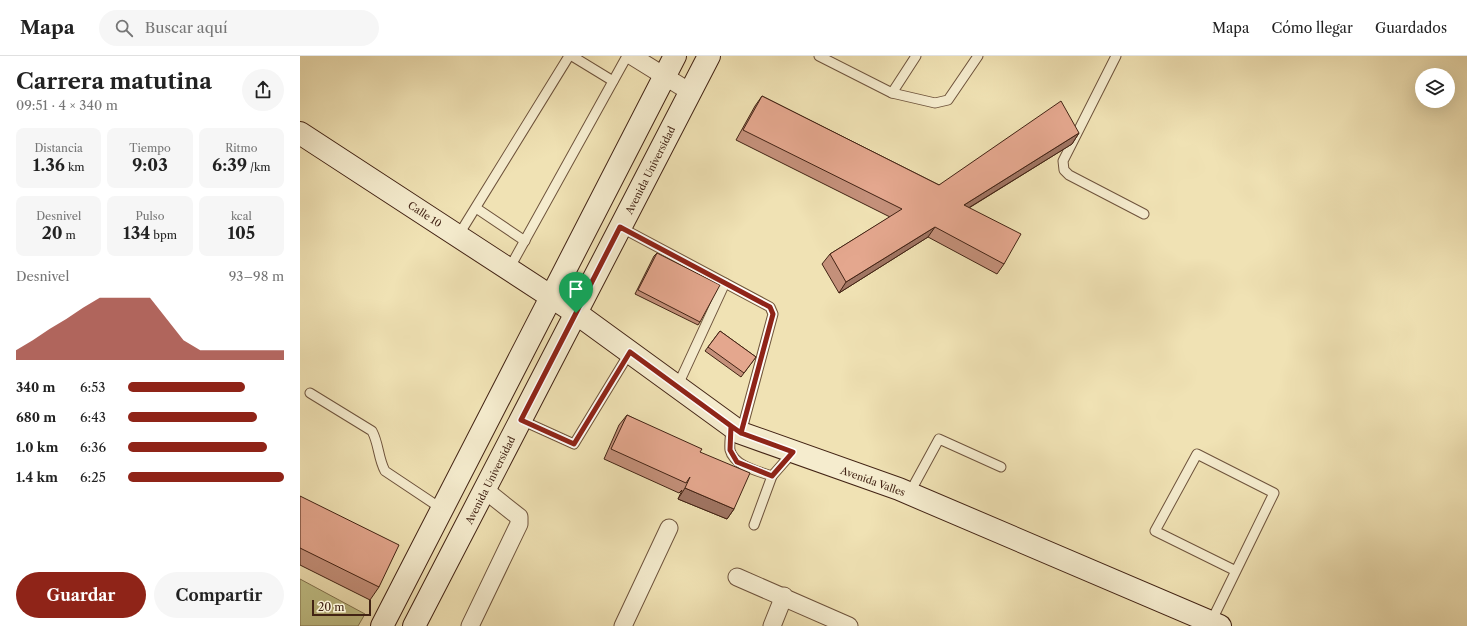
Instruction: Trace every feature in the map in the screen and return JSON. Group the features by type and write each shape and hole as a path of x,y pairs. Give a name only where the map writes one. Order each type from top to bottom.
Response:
{"main road":[{"path":"382,626 550,296 675,56"},
{"name":"Avenida Universidad","path":"414,626 709,56"},
{"name":"Calle 10","path":"300,133 550,296"},
{"name":"Avenida Valles","path":"550,296 576,313 736,429 793,452 909,494 1215,624"}],"street":[{"path":"632,56 690,92"},
{"path":"470,626 519,524 520,517 485,490"},
{"path":"623,626 669,528"},
{"path":"737,577 784,596 849,626"},
{"path":"772,626 784,596"}],"lane":[{"path":"458,236 570,56 613,81"},
{"path":"509,270 627,56"},
{"path":"819,56 892,93 935,103 948,100 978,56"},
{"path":"892,93 916,56"},
{"path":"1116,56 1063,161 1064,170 1144,214"},
{"path":"476,208 525,241"},
{"path":"620,227 770,307 773,314 730,450 737,462 772,476"},
{"path":"677,387 725,283"},
{"path":"521,420 574,444 630,352"},
{"path":"310,393 372,431 377,440 380,461 385,470 442,509"},
{"path":"909,494 940,439 1000,468"},
{"path":"754,524 772,476 793,452"},
{"path":"1215,624 1236,571 1274,493 1197,454 1155,531 1236,571"}],"green space":[{"path":"300,579 365,614 358,626 300,626"}],"building":[{"path":"762,96 939,185 1061,101 1079,133 964,205 1021,234 1004,264 935,227 846,282 830,254 902,209 743,130"},
{"path":"657,253 720,285 700,322 638,290"},
{"path":"720,331 756,357 744,373 708,347"},
{"path":"627,415 702,449 700,452 750,473 734,509 685,488 690,477 686,483 611,449"},
{"path":"300,496 399,545 379,587 300,548"}],"route":[{"path":"576,313 521,420 574,444 630,352 741,433 793,452 772,476 737,462 730,450 731,426 741,433 773,314 770,307 620,227 576,313"}]}
